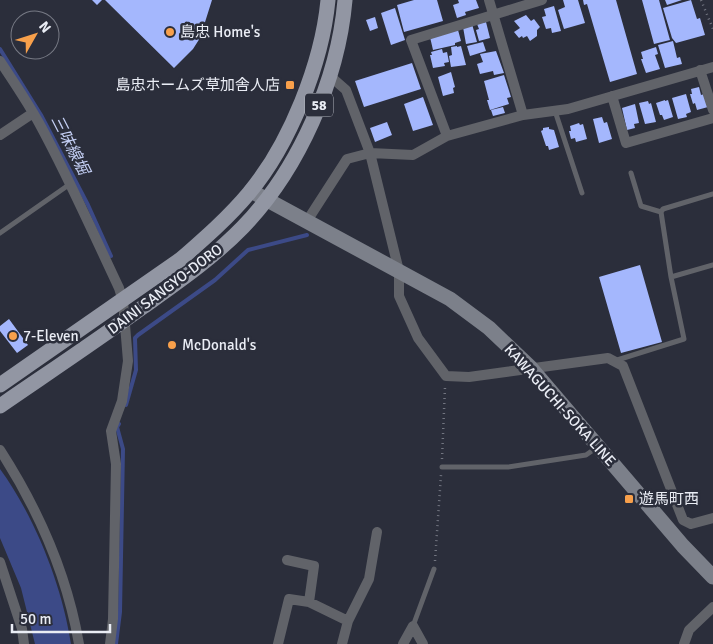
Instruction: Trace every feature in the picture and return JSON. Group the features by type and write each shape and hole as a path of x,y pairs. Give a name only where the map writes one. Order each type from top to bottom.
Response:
{"main road":[{"name":"DAINI SANGYO-DORO","path":"0,384 162,273 231,214 251,191 275,156 304,94 326,22 328,0"},
{"name":"DAINI SANGYO-DORO","path":"0,406 190,274 221,249 267,200 290,164 308,130 330,76 343,19 345,0"},
{"name":"KAWAGUCHI-SOKA LINE","path":"251,191 450,299 489,328 531,368 683,546 713,577"}],"street":[{"path":"489,0 524,115"},
{"path":"447,136 411,40 542,0"},
{"path":"0,61 33,113 70,184 123,300 123,321 128,361 122,400 111,431 116,464 113,619 110,644"},
{"path":"307,222 347,159 370,153 413,155 447,136 524,115 568,109 713,67"},
{"path":"700,70 713,110"},
{"path":"330,76 346,90 370,153 399,271 399,296 418,338 446,376 469,376 608,358 614,361 623,366 683,520 691,524 713,518"},
{"path":"612,96 626,143 713,118"},
{"path":"0,135 33,113"},
{"path":"0,450 30,500 48,540 72,608 79,644"},
{"path":"342,644 348,621 369,579 377,532"},
{"path":"287,560 314,566 309,602"},
{"path":"0,562 22,629 24,644"},
{"path":"278,644 289,599 309,602 348,621"},
{"path":"684,644 689,630 713,607"},
{"path":"403,644 413,626"},
{"path":"413,626 423,644"}],"lane":[{"path":"555,111 582,193"},
{"path":"631,174 641,206 661,212"},
{"path":"0,233 70,184"},
{"path":"661,212 663,209 713,194"},
{"path":"614,361 684,340 671,277 661,212"},
{"path":"671,277 713,265"},
{"path":"442,467 508,467 586,455 598,447"},
{"path":"413,626 434,570"}],"path":[{"path":"701,0 713,29"}],"water":[{"path":"0,469 25,508 45,552 61,599 71,644 35,644 21,588 0,538"}],"building":[{"path":"92,0 102,0 97,5"},
{"name":"島忠 Home's","path":"105,0 212,0 200,38 193,49 174,68"},
{"path":"414,0 437,0 443,21 404,32 397,5"},
{"path":"458,0 476,0 479,8 465,12 466,15 457,18 453,5 459,3"},
{"path":"563,0 578,0 585,23 564,29 558,10 565,7"},
{"path":"583,0 616,0 637,74 610,82 587,4 584,5"},
{"path":"642,0 659,0 670,40 654,44"},
{"path":"665,0 682,0 667,5"},
{"path":"691,0 697,19 700,18 705,35 676,43 672,38 663,8"},
{"path":"554,6 561,31 552,33 551,28 546,29 542,17 546,16 544,9"},
{"path":"395,8 405,40 391,45 381,13"},
{"path":"526,15 531,21 534,19 540,27 537,30 537,36 530,41 527,36 519,38 514,32 520,28 514,21"},
{"path":"375,17 378,28 370,31 366,20"},
{"path":"486,22 490,38 479,41 476,30 479,29 477,24"},
{"path":"472,24 477,42 466,44 463,27"},
{"path":"458,30 461,41 455,43 455,45 433,50 430,37"},
{"path":"673,41 677,58 680,57 682,64 665,68 658,45"},
{"path":"483,42 486,51 470,56 467,46"},
{"path":"461,46 466,65 451,67 449,56 452,55 451,47"},
{"path":"656,47 658,54 655,55 660,69 646,73 641,59 643,59 641,52"},
{"path":"442,49 443,53 447,52 449,62 444,63 445,66 433,68 431,52"},
{"path":"496,51 504,73 494,75 493,71 480,74 477,64 483,62 480,54"},
{"path":"412,63 421,89 364,107 355,81"},
{"path":"451,72 455,87 453,88 454,93 443,96 438,77"},
{"path":"504,75 511,97 507,98 509,104 490,110 484,81"},
{"path":"699,87 701,95 704,94 708,107 697,110 690,94 692,94 691,89"},
{"path":"686,94 691,112 686,114 687,117 678,119 672,98"},
{"path":"423,97 433,125 413,131 404,104"},
{"path":"668,100 673,117 664,120 656,103"},
{"path":"648,101 649,104 651,103 656,122 645,124 639,103"},
{"path":"635,104 639,123 634,124 635,128 627,130 622,108"},
{"path":"503,107 505,113 493,116 491,110"},
{"path":"602,117 604,123 607,122 612,139 599,143 593,119"},
{"path":"387,122 392,135 375,142 370,128"},
{"path":"579,123 580,125 583,124 587,139 576,142 575,138 571,139 569,131 571,131 570,126"},
{"path":"549,127 549,129 554,130 559,147 549,150 541,131 543,128"},
{"path":"640,265 662,342 621,353 599,277"},
{"path":"9,319 28,345 17,353 0,331 0,326"}],"waterway":[{"name":"三味線堀","path":"0,49 41,115 88,205 111,256"},
{"path":"126,405 136,370 135,338 138,335 215,280 248,250 307,235"},
{"path":"116,644 120,612 123,449 117,427 119,424"}],"place":[{"name":"島忠 Home's","path":"170,32"},
{"name":"島忠ホームズ草加舎人店","path":"290,85"},
{"name":"7-Eleven","path":"13,336"},
{"name":"McDonald's","path":"172,345"},
{"name":"遊馬町西","path":"629,499"}]}
